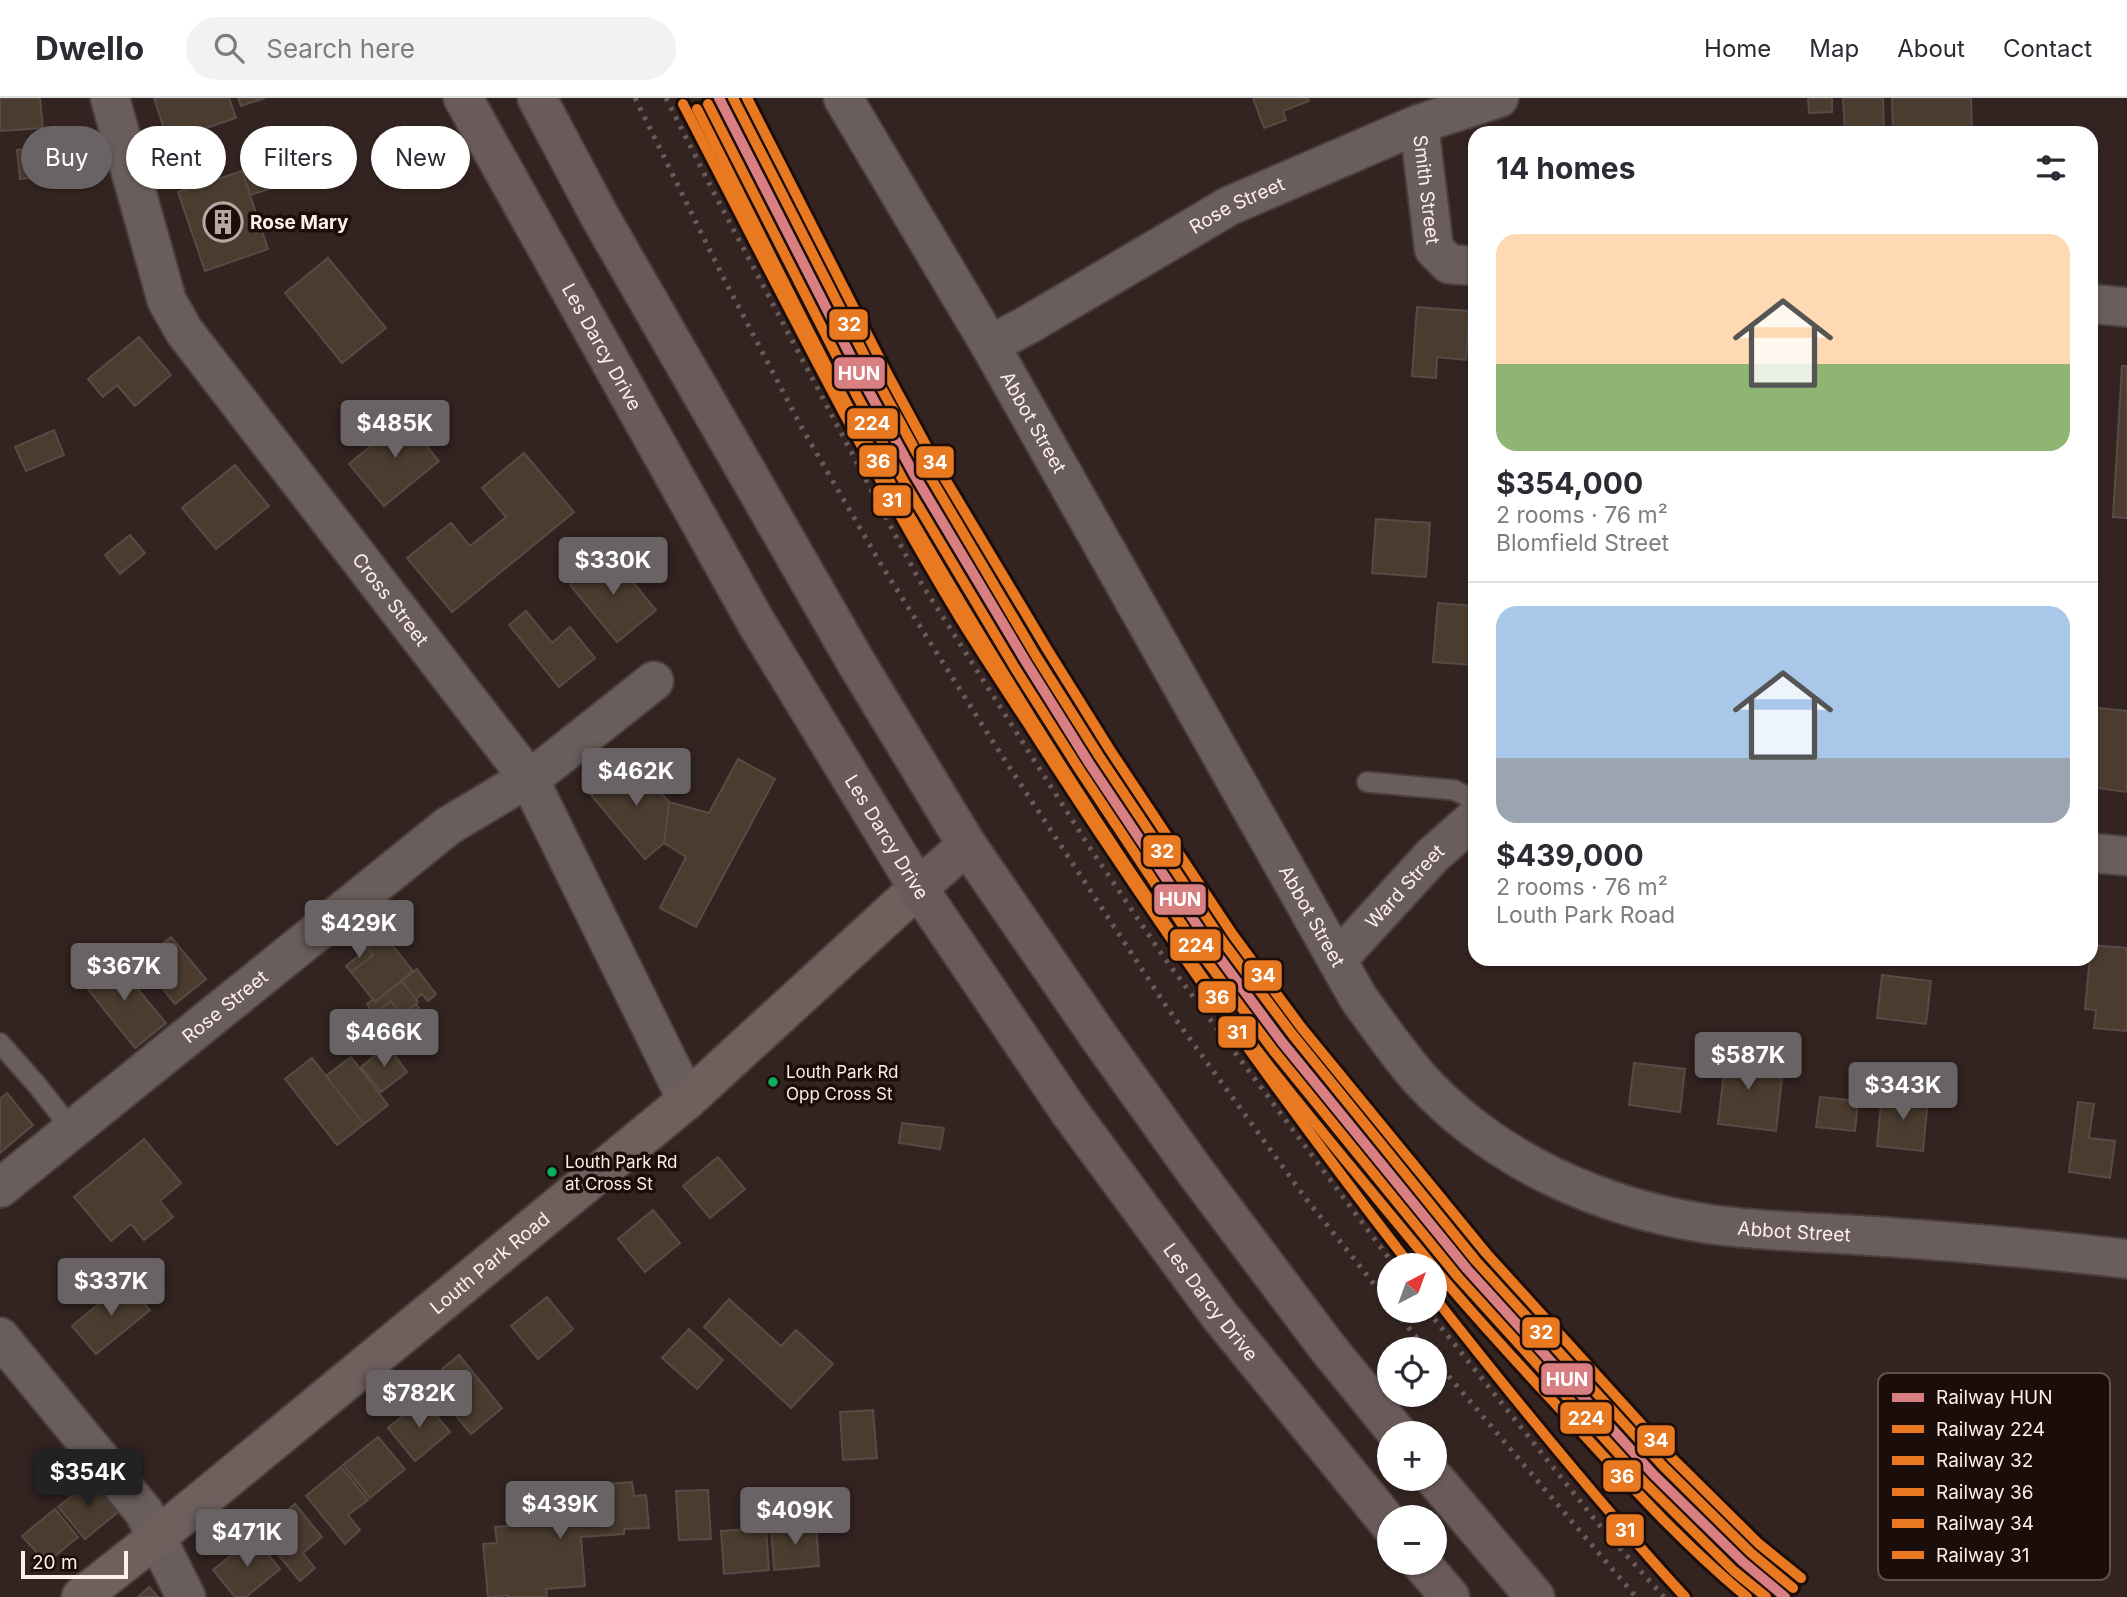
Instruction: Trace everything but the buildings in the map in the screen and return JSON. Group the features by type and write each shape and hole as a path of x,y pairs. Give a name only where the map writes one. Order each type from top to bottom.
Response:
{"highway":[{"name":"Les Darcy Drive","path":"463,98 757,624 918,888 1069,1111 1220,1316 1377,1509"},
{"path":"537,98 599,215 857,664 967,845 1197,1174 1327,1347 1387,1421"},
{"path":"918,888 967,845"},
{"path":"1445,1491 1535,1597"},
{"path":"1431,1575 1450,1597"}],"street":[{"name":"Cross Street","path":"110,98 167,301 184,331 529,779 687,1100"},
{"name":"Abbot Street","path":"843,98 990,345 1359,999 1421,1080 1458,1115 1503,1149 1552,1177 1604,1199 1654,1213 1709,1224 2021,1246 2127,1259"},
{"name":"Rose Street","path":"990,345 1229,206 1419,124 1499,98"},
{"name":"Smith Street","path":"1419,124 1434,249 1449,264 1468,265"},
{"path":"2098,305 2127,307"},
{"name":"Rose Street","path":"0,1188 448,826 529,779 654,681"},
{"name":"Ward Street","path":"1337,960 1433,855 1468,824"},
{"path":"2098,854 2127,856"},
{"name":"Louth Park Road","path":"81,1597 687,1100 918,888"},
{"path":"3,1347 144,1512 186,1597"}],"lane":[{"path":"1367,782 1454,790 1468,797"},
{"path":"0,1043 73,1131"}],"railway":[{"path":"635,98 723,277 802,428 882,566 993,742 1166,1006 1307,1200 1377,1288"},
{"path":"666,98 918,578 1092,851 1165,959 1385,1253"},
{"path":"1405,1323 1416,1337"},
{"path":"1438,1323 1600,1526 1664,1597"},
{"path":"1447,1374 1636,1597"}],"rail line":[{"name":"HUN","path":"719,98 867,388 915,476 1089,763 1213,949 1282,1042 1467,1269 1654,1475 1743,1562 1785,1597"},
{"name":"32","path":"733,98 926,470 1036,656 1223,942 1292,1034 1476,1261 1663,1466 1751,1553 1793,1588"},
{"name":"34","path":"747,98 936,464 1110,750 1233,935 1301,1027 1486,1253 1672,1458 1759,1544 1801,1578"},
{"name":"31","path":"683,104 852,429 961,620 1168,935 1311,1134 1401,1253"},
{"name":"224","path":"708,104 856,394 904,482 1015,668 1203,956 1273,1050 1458,1277 1645,1483 1734,1571 1766,1597"},
{"name":"36","path":"697,109 868,443 1038,729 1153,905 1220,1001 1309,1116 1422,1253"},
{"name":"36","path":"1447,1283 1636,1491 1679,1535 1747,1597"},
{"name":"31","path":"1447,1313 1557,1450 1685,1597"}],"place":[{"name":"Rose Mary","path":"223,222"},
{"name":"Louth Park Rd Opp Cross St","path":"773,1082"},
{"name":"Louth Park Rd at Cross St","path":"552,1172"}]}
